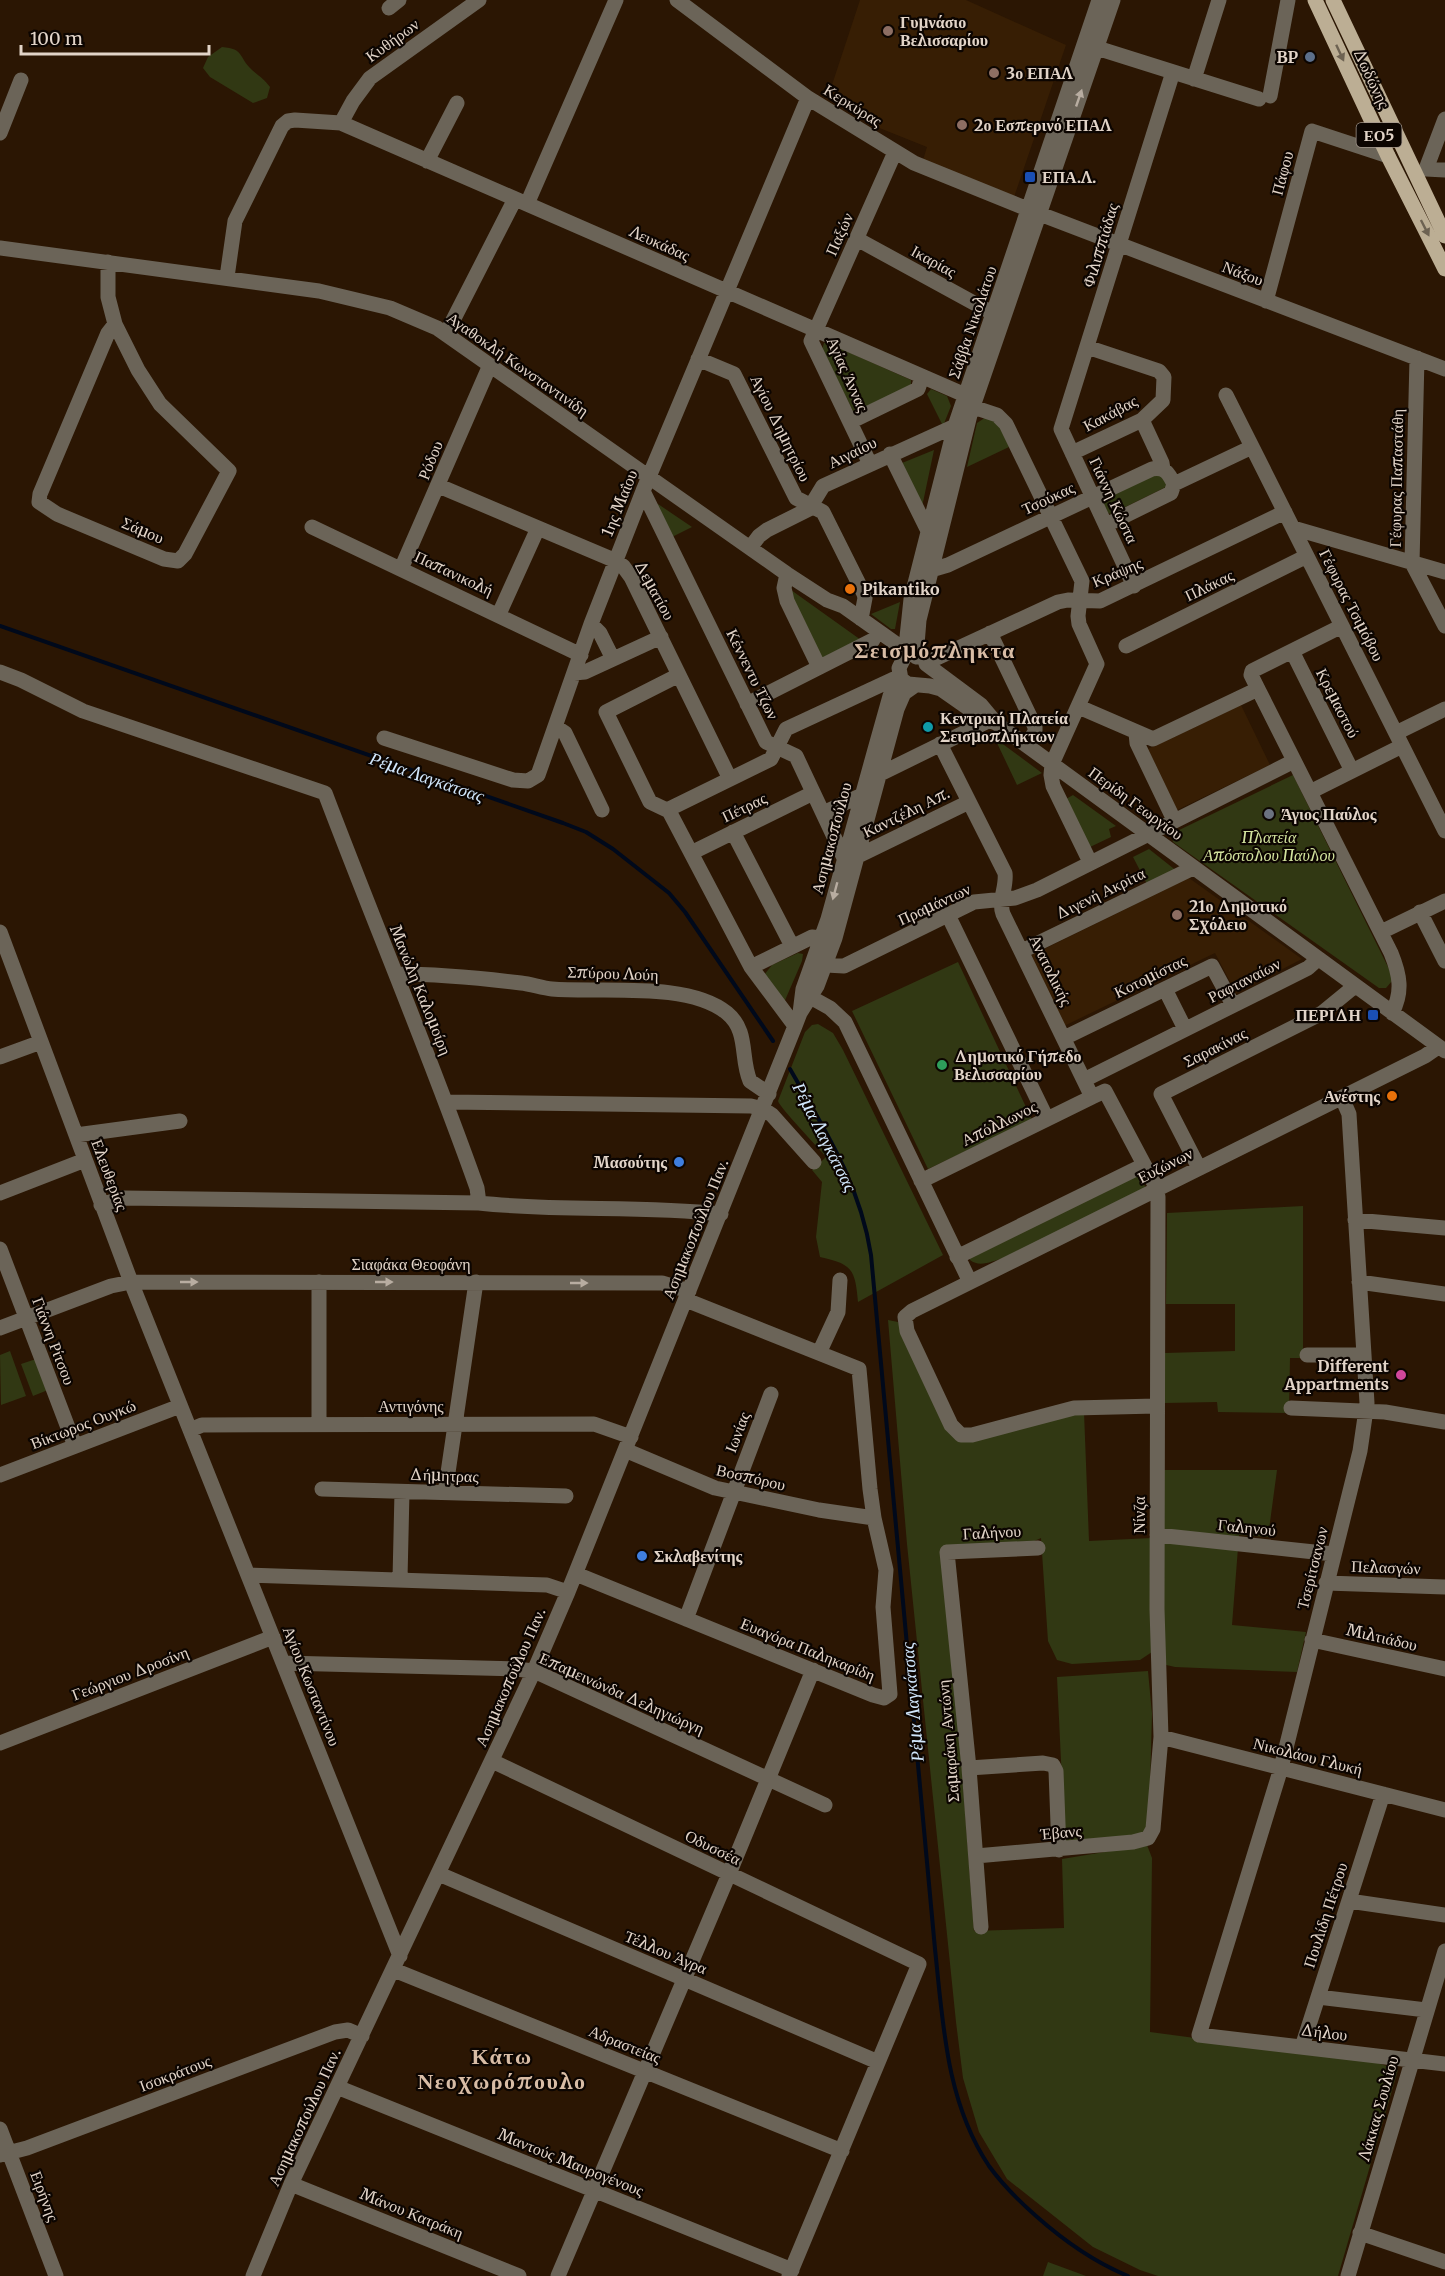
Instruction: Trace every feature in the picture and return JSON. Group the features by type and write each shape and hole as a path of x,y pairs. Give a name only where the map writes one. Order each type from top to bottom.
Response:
{"main road":[{"name":"Δωδώνης","path":"1315,0 1388,156 1445,269"},
{"name":"Δωδώνης","path":"1333,0 1418,172 1445,236"}],"street":[{"name":"Κυθήρων","path":"341,123 352,101 370,78 479,0"},
{"path":"446,334 521,202 616,0"},
{"name":"Κερκύρας","path":"677,0 808,98 895,152 940,175 1034,212"},
{"name":"Σάββα Νικολάτου","path":"912,669 910,607 955,426 969,400 1034,212 1099,0"},
{"name":"Σάββα Νικολάτου","path":"912,669 919,620 969,400 994,314 1113,0"},
{"path":"1194,79 1219,0"},
{"path":"1096,48 1264,98 1288,0"},
{"name":"Φιλιππιάδας","path":"1061,429 1173,72"},
{"path":"0,133 21,80"},
{"name":"1ης Μαΐου","path":"384,738 521,781 538,775 591,624 646,484 808,98"},
{"path":"427,161 457,103"},
{"path":"1418,172 1445,119"},
{"path":"227,277 233,225 282,126 288,121 295,120 341,123"},
{"name":"Λευκάδας","path":"341,123 922,377 994,413 1003,420 1082,581 1078,624 1098,664 1079,707"},
{"name":"Πάφου","path":"1266,301 1312,131 1388,156"},
{"name":"Παξών","path":"816,330 895,152"},
{"path":"1418,172 1445,170"},
{"name":"Νάξου","path":"1034,212 1445,369"},
{"name":"Ικαρίας","path":"857,239 994,314"},
{"name":"Αγαθοκλή Κωνσταντινίδη","path":"0,248 227,277 359,299 406,314 446,334 490,365 646,484 750,548 827,600 839,604 861,619 912,669"},
{"name":"Σάμου","path":"108,262 108,297 115,324 138,370 160,404 229,471 185,554 178,561 164,559 53,512 39,502 40,494 108,333 115,324"},
{"name":"Αγίας Άννας","path":"816,330 812,343 870,464"},
{"name":"Κακάβας","path":"1072,453 1142,420 1163,399 1164,377 1159,372 1087,346"},
{"name":"Γέφυρας Παπαστάθη","path":"1417,358 1412,562 1445,626"},
{"name":"Αγίου Δημητρίου","path":"698,359 734,374 796,498 823,513 864,594 861,619"},
{"name":"Ρόδου","path":"401,568 439,486 490,365"},
{"path":"850,422 918,389 922,377"},
{"name":"Γέφυρας Τσιμόβου","path":"1226,394 1445,831"},
{"path":"1106,525 1166,496 1173,490 1174,484 1168,472 1163,469 1142,420"},
{"name":"Αιγαίου","path":"750,548 767,530 810,507 823,486 955,426"},
{"name":"Γιάννη Κώστα","path":"1061,429 1134,586"},
{"path":"1174,484 1252,447"},
{"path":"890,454 928,531"},
{"name":"Τσούκας","path":"931,570 948,565 1152,469 1163,469"},
{"name":"Κέννεντυ Τζων","path":"646,484 766,742 796,756 823,813 851,857"},
{"name":"Δεματίου","path":"439,486 623,566 631,577 730,779"},
{"name":"Κράψης","path":"667,810 771,759 786,729 1058,602 1100,601 1285,512"},
{"name":"Παπανικολή","path":"312,527 500,614 580,654"},
{"path":"500,614 537,528"},
{"path":"1293,528 1445,572"},
{"name":"Πλάκας","path":"1126,646 1307,556"},
{"path":"787,574 784,588 787,601 819,667"},
{"name":"Αγαθοκλή Κωνσταντινίδη","path":"827,600 834,612 912,669"},
{"path":"591,624 600,633 613,659"},
{"path":"1342,626 1252,671 1251,675 1391,953 1399,977 1399,998 1392,1013"},
{"path":"990,633 1035,727 1035,732 1026,745"},
{"path":"574,673 582,673 661,637"},
{"path":"747,704 873,640"},
{"name":"Κρεμαστού","path":"1292,651 1352,771"},
{"path":"912,669 992,722"},
{"name":"Περίδη Γεωργίου","path":"912,669 981,705 992,722 1441,1049"},
{"name":"Ασημακοπούλου","path":"771,1088 798,1019 803,989 880,774 898,704 906,691 912,669"},
{"name":"Ασημακοπούλου","path":"798,1019 812,998 826,965 851,857 862,795 912,669"},
{"name":"Μανώλη Καλομοίρη","path":"0,672 82,711 325,793 384,949 397,974 447,1102 477,1188 479,1203"},
{"path":"680,675 606,712 650,802 667,810 751,967 798,1019"},
{"path":"1090,862 1053,786 1051,775 1052,764 1079,707 1153,739 1258,689"},
{"path":"1310,792 1352,771 1445,709"},
{"path":"880,774 940,744 992,722"},
{"path":"556,727 565,733 602,810"},
{"path":"1137,733 1137,743 1174,820"},
{"name":"Ανατολικής","path":"940,744 1005,873 1003,914 1092,1097"},
{"name":"Πραμάντων","path":"826,965 844,966 979,901 1002,900 1028,894 1294,761"},
{"name":"Πέτρας","path":"691,853 813,793"},
{"path":"823,813 862,795"},
{"name":"Καντζέλη Απ.","path":"851,857 969,802"},
{"path":"733,832 792,946"},
{"name":"Διγενή Ακρίτα","path":"1022,951 1193,868"},
{"path":"1380,932 1445,901"},
{"path":"1420,912 1445,962"},
{"path":"948,915 1047,1119"},
{"name":"Ελευθερίας","path":"0,932 130,1282 190,1430"},
{"path":"751,967 812,937 822,938"},
{"name":"Ραφταναίων","path":"1084,1080 1308,968 1318,959"},
{"name":"Κοτομίστας","path":"1064,1038 1212,966 1233,1005"},
{"name":"Σπύρου Λούη","path":"397,974 484,980 555,989 671,993 704,1002 717,1007 734,1020 742,1036 750,1081 771,1088"},
{"name":"Σαρακίνας","path":"1199,1168 1161,1094 1322,1013 1355,986"},
{"path":"1165,989 1185,1029"},
{"path":"812,998 830,1008 845,1022 969,1282"},
{"path":"0,1057 41,1042"},
{"name":"Ευζώνων","path":"1156,1406 1074,1408 972,1435 962,1435 951,1425 907,1331 904,1319 907,1314 969,1282 1441,1049"},
{"name":"Ασημακοπούλου Παν.","path":"253,2276 291,2184 534,1671 576,1574 771,1088"},
{"path":"1092,1097 1105,1091 1157,1190"},
{"name":"Απόλλωνος","path":"921,1181 1092,1097"},
{"name":"Τσερίτσανων","path":"1199,2035 1281,1768 1360,1451 1367,1411 1349,1114 1342,1098"},
{"path":"447,1102 743,1106 763,1109 775,1118 814,1162"},
{"path":"76,1136 180,1121"},
{"path":"0,1193 85,1160"},
{"path":"957,1257 1144,1165"},
{"name":"Νίνζα","path":"1148,1838 1155,1818 1161,1737 1158,1665 1156,1406 1157,1190"},
{"path":"102,1205 123,1198 479,1203 517,1206 681,1209 721,1214"},
{"path":"1355,1220 1445,1228"},
{"name":"Γιάννη Ρίτσου","path":"0,1249 75,1446"},
{"path":"819,1353 838,1312 840,1280"},
{"name":"Σιαφάκα Θεοφάνη","path":"0,1328 111,1286 130,1282 662,1283 859,1369"},
{"path":"319,1282 319,1424"},
{"path":"445,1493 476,1282"},
{"path":"1359,1282 1445,1294"},
{"path":"1307,1354 1364,1354"},
{"name":"Ευαγόρα Παληκαρίδη","path":"576,1574 879,1697 890,1695 883,1607 886,1570 874,1518 859,1369"},
{"name":"Ιωνίας","path":"686,1619 771,1394"},
{"name":"Βίκτωρος Ουγκώ","path":"0,1475 180,1406"},
{"path":"1291,1408 1367,1411 1445,1422"},
{"name":"Αντιγόνης","path":"190,1430 202,1425 594,1424 628,1443"},
{"name":"Αγίου Κωσταντίνου","path":"190,1430 400,1956"},
{"name":"Βοσπόρου","path":"628,1443 701,1483 734,1493 874,1518"},
{"name":"Δήμητρας","path":"322,1489 566,1496"},
{"path":"400,1580 402,1492"},
{"name":"Γαληνού","path":"1157,1535 1334,1554"},
{"name":"Γαλήνου","path":"947,1552 1038,1548"},
{"name":"Σαμαράκη Αντώνη","path":"947,1552 969,1768 981,1927"},
{"path":"248,1575 547,1585 568,1592"},
{"name":"Πελασγών","path":"1326,1583 1445,1587"},
{"name":"Γεώργιου Δροσίνη","path":"0,1743 273,1637"},
{"name":"Μιλτιάδου","path":"1312,1640 1445,1669"},
{"name":"Επαμεινώνδα Δεληγιώργη","path":"284,1662 534,1671 825,1805"},
{"path":"558,2276 646,2072 813,1670"},
{"name":"Νικολάου Γλυκή","path":"1161,1737 1445,1810"},
{"name":"Οδυσσέα","path":"492,1761 919,1964 878,2062"},
{"path":"969,1768 1043,1763 1053,1765 1056,1771 1059,1850"},
{"name":"Πουλίδη Πέτρου","path":"1302,2047 1383,1794"},
{"name":"Έβανς","path":"976,1856 1059,1850 1133,1842 1148,1838"},
{"name":"Τέλλου Άγρα","path":"439,1874 878,2062"},
{"path":"1349,1901 1445,1915"},
{"name":"Λάκκας Σουλίου","path":"1348,2276 1445,1951"},
{"name":"Αδραστείας","path":"393,1970 842,2151"},
{"path":"1318,1997 1426,2010"},
{"name":"Ισοκράτους","path":"4,2154 27,2148 335,2032 348,2031 362,2036"},
{"name":"Δήλου","path":"1199,2035 1445,2064"},
{"path":"791,2273 878,2062"},
{"name":"Μαντούς Μαυρογένους","path":"338,2087 791,2273"},
{"name":"Ειρήνης","path":"0,2129 4,2154 56,2276"},
{"name":"Μάνου Κατράκη","path":"291,2184 519,2276"},
{"path":"1360,2233 1445,2262"}],"shaded area":[{"path":"860,0 966,0 1066,45 1014,197 923,160 927,147 872,125 829,94"},
{"path":"1241,705 1270,765 1177,810 1148,749"},
{"name":"21ο Δημοτικό Σχόλειο","path":"1189,878 1302,959 1236,993 1215,953 1064,1026 1030,956"}],"green space":[{"path":"222,47 238,52 268,84 270,87 267,98 253,103 210,77 203,68 208,57"},
{"path":"824,343 911,380 911,388 855,415 822,350"},
{"path":"931,389 947,396 951,406 943,426 927,394"},
{"path":"986,417 999,424 1009,447 967,467 977,423"},
{"path":"934,450 922,507 902,463"},
{"path":"1152,475 1161,476 1170,485 1111,514 1108,513 1102,500"},
{"path":"658,504 692,527 670,538 655,507"},
{"path":"791,590 861,640 826,657 818,657 789,598"},
{"path":"900,602 895,629 891,629 871,614"},
{"path":"1000,742 1042,773 1017,785 997,743"},
{"name":"Πλατεία Απόστολου Παύλου","path":"1293,775 1390,971 1392,981 1386,988 1379,988 1173,842 1172,836 1175,832"},
{"path":"1073,795 1116,826 1109,829 1111,837 1090,847 1066,799"},
{"path":"1149,849 1178,872 1148,886 1133,857"},
{"path":"798,953 803,954 802,961 783,1005 764,975 772,965"},
{"name":"Δημοτικό Γήπεδο Βελισσαρίου","path":"958,962 1032,1120 928,1169 852,1011"},
{"path":"818,1024 833,1033 843,1050 943,1255 858,1302 855,1282 850,1270 839,1262 820,1257 816,1237 822,1182 812,1170 826,1157 778,1101 805,1032 812,1025"},
{"path":"1138,1173 1147,1190 1004,1258 982,1264 970,1260 970,1258"},
{"path":"1303,1206 1303,1358 1290,1358 1289,1413 1218,1412 1217,1402 1164,1403 1165,1353 1235,1351 1235,1304 1166,1304 1167,1213"},
{"path":"888,1320 898,1322 948,1432 1084,1412 1089,1541 1152,1538 1152,1652 1140,1660 1072,1664 1057,1660 1048,1641 1041,1538 1032,1542 942,1549 956,1689 974,1931 1064,1928 1062,1859 1147,1845 1152,1858 1150,2032 1375,2062 1398,2070 1338,2276 1158,2276 1140,2270 1093,2247 1007,2179 979,2132 963,2078 956,2022 907,1544"},
{"path":"10,1351 26,1396 1,1405 0,1355"},
{"path":"36,1359 48,1390 33,1396 21,1364"},
{"path":"1162,1470 1277,1470 1268,1537 1239,1535 1232,1625 1306,1632 1297,1672 1175,1667 1162,1664"},
{"path":"1148,1671 1152,1714 1149,1822 1141,1836 1065,1844 1057,1677"},
{"path":"1048,2262 1086,2276 1043,2276"}],"waterway":[{"name":"Ρέμα Λαγκάτσας","path":"0,626 586,832 613,849 669,893 685,912 773,1041"},
{"name":"Ρέμα Λαγκάτσας","path":"790,1069 840,1158 859,1205 871,1255 935,1949 944,2033 955,2089 975,2141 989,2166 1005,2186 1057,2234 1091,2257 1128,2276"}],"place":[{"name":"Γυμνάσιο Βελισσαρίου","path":"888,31"},
{"name":"BP","path":"1310,57"},
{"name":"3ο ΕΠΑΛ","path":"994,73"},
{"name":"2ο Εσπερινό ΕΠΑΛ","path":"962,125"},
{"name":"ΕΠΑ.Λ.","path":"1030,177"},
{"name":"Pikantiko","path":"850,589"},
{"name":"Κεντρική Πλατεία Σεισμοπλήκτων","path":"928,727"},
{"name":"Άγιος Παύλος","path":"1269,814"},
{"name":"21ο Δημοτικό Σχόλειο","path":"1177,915"},
{"name":"ΠΕΡΙΔΗ","path":"1373,1015"},
{"name":"Δημοτικό Γήπεδο Βελισσαρίου","path":"942,1065"},
{"name":"Ανέστης","path":"1392,1096"},
{"name":"Μασούτης","path":"679,1162"},
{"name":"Different Appartments","path":"1401,1375"},
{"name":"Σκλαβενίτης","path":"642,1556"}],"district":[{"name":"Σεισμόπληκτα","path":"935,650"},
{"name":"Κάτω Νεοχωρόπουλο","path":"502,2068"}]}
